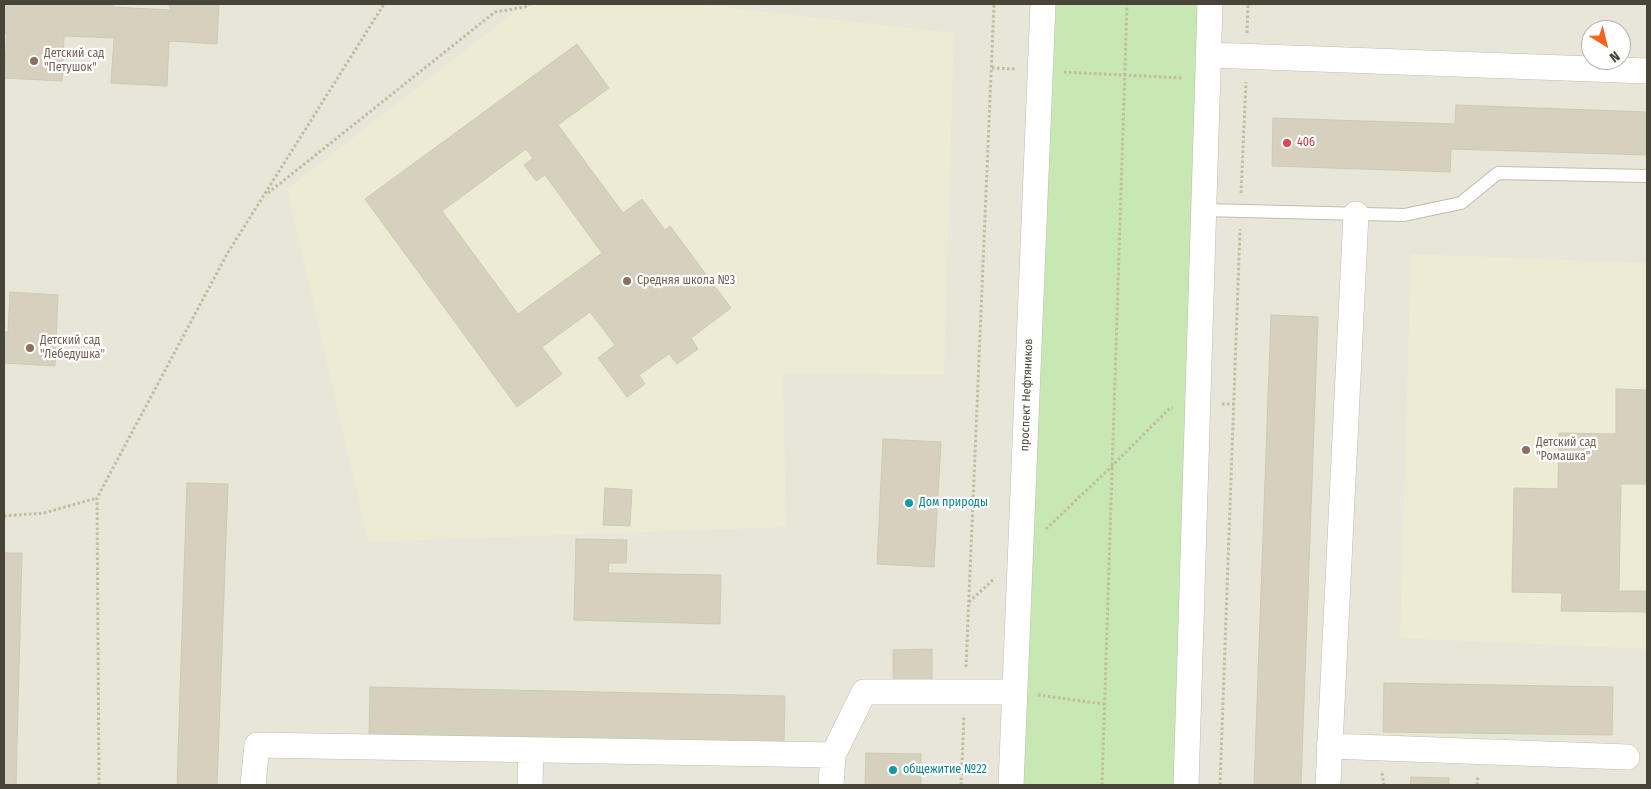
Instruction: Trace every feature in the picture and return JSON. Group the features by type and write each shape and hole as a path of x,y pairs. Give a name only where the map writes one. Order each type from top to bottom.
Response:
{"street":[{"name":"проспект Нефтяников","path":"1011,785 1043,4"},
{"path":"1186,785 1210,4"},
{"path":"1209,55 1647,71"},
{"path":"1328,785 1356,214"},
{"path":"831,785 833,755 864,692 1015,692"},
{"path":"253,785 257,745 833,755"},
{"path":"1329,746 1627,758"},
{"path":"530,785 531,750"}],"lane":[{"path":"1204,210 1404,215 1461,203 1498,173 1647,176"}],"path":[{"path":"98,785 97,498 227,254 384,4"},
{"path":"264,195 495,12 525,7 530,4"},
{"path":"961,785 994,4"},
{"path":"1102,785 1128,4"},
{"path":"1220,785 1248,4"},
{"path":"969,602 1170,408 1234,404"},
{"path":"4,516 44,513 97,498"},
{"path":"1015,692 1104,704"}],"shaded area":[{"path":"4,4 1647,4 1647,785 4,785"},
{"name":"Средняя школа №3","path":"524,4 696,4 954,33 944,375 783,373 786,527 368,542 287,189"},
{"name":"Детский сад \"Ромашка\"","path":"1411,254 1647,263 1647,649 1400,638"}],"green space":[{"path":"1046,4 1204,4 1176,785 1022,785"}],"building":[{"name":"Детский сад \"Петушок\"","path":"4,4 113,4 113,7 170,10 170,4 219,4 217,44 169,41 167,86 111,83 114,38 64,36 62,81 4,78 7,33 4,33"},
{"path":"577,44 609,88 558,125 623,213 642,199 665,230 670,226 731,308 691,338 698,349 677,364 669,354 639,375 645,384 627,397 598,358 615,345 590,312 542,347 562,374 517,407 365,199","holes":["526,149 533,158 524,165 536,181 545,175 602,253 518,314 442,211"]},
{"path":"1456,105 1647,112 1647,155 1451,149 1450,172 1272,166 1273,118 1455,124"},
{"name":"Детский сад \"Лебедушка\"","path":"10,292 58,295 55,366 4,363 4,332 8,332"},
{"path":"1271,315 1318,317 1301,785 1254,785"},
{"name":"Детский сад \"Ромашка\"","path":"1616,389 1647,390 1647,484 1621,484 1619,591 1647,591 1647,612 1561,611 1562,593 1512,592 1514,488 1558,489 1559,433 1616,434"},
{"name":"Дом природы","path":"883,439 941,442 934,567 877,564"},
{"path":"187,483 228,484 217,785 177,785"},
{"path":"605,488 632,490 630,526 603,525"},
{"path":"576,539 627,540 626,563 609,563 608,573 721,575 720,624 574,620"},
{"path":"4,553 22,553 16,785 4,785"},
{"path":"932,649 932,684 893,684 893,650"},
{"path":"1384,683 1613,687 1612,735 1383,732"},
{"path":"370,687 785,696 784,744 369,735"},
{"name":"общежитие №22","path":"866,753 921,754 921,785 865,785"},
{"path":"1411,777 1449,778 1449,785 1410,785"}],"place":[{"name":"Детский сад \"Петушок\"","path":"34,61"},
{"name":"406","path":"1287,143"},
{"name":"Средняя школа №3","path":"627,281"},
{"name":"Детский сад \"Лебедушка\"","path":"30,348"},
{"name":"Детский сад \"Ромашка\"","path":"1526,450"},
{"name":"Дом природы","path":"909,503"},
{"name":"общежитие №22","path":"893,770"}]}
